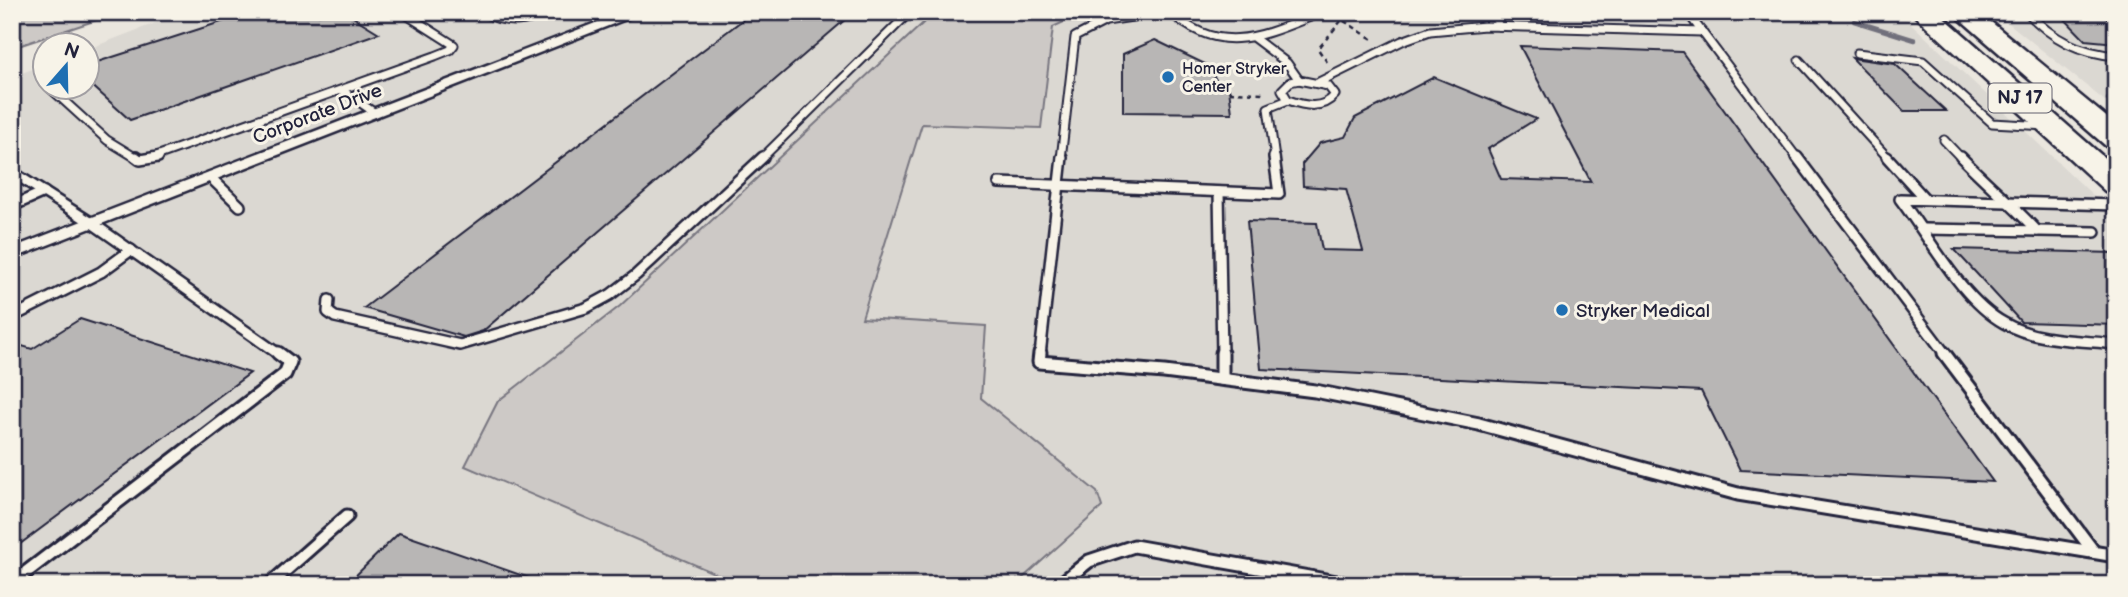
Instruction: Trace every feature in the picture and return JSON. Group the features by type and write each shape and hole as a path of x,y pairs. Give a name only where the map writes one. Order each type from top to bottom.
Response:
{"highway":[{"name":"NJ 17","path":"1923,12 2116,184"},
{"name":"NJ 17","path":"1964,12 2116,140"}],"street":[{"name":"Corporate Drive","path":"12,254 637,12"}],"lane":[{"path":"66,102 107,140 140,160 178,151 435,56 450,50 454,45 402,12"},
{"path":"482,12 503,24 525,22 552,12"},
{"path":"329,300 328,312 335,317 460,345 586,308 610,295 636,275 797,125 910,12"},
{"path":"1165,12 1106,20 1083,29 1075,37 1039,362 1222,379 1315,391 1479,424 1738,494 2116,556"},
{"path":"1170,12 1191,32 1228,40 1254,38 1325,12"},
{"path":"1492,12 1499,26"},
{"path":"1687,12 2094,552"},
{"path":"2027,12 2041,29 2070,48 2116,56"},
{"path":"1319,82 1390,47 1430,31 1499,26 1702,32"},
{"path":"1254,38 1287,63 1299,80"},
{"path":"1857,53 1923,61 1992,123 2051,126"},
{"path":"1799,60 1925,200"},
{"path":"1299,80 1319,82 1333,90 1335,95 1326,104 1307,106 1285,96 1284,85 1299,80"},
{"path":"342,90 375,113"},
{"path":"999,183 1279,194 1268,108 1285,96"},
{"path":"1944,140 1995,193 2010,202 2037,231"},
{"path":"12,172 92,223 290,362 285,374 12,583"},
{"path":"210,177 240,206"},
{"path":"12,205 44,192"},
{"path":"1219,192 1222,379"},
{"path":"2116,205 1900,199 1986,310 2006,324 2041,334 2116,344"},
{"path":"1924,229 2095,232"},
{"path":"12,317 101,272 131,250"},
{"path":"269,585 347,516"},
{"path":"1059,585 1089,561 1134,547 1354,585"}],"path":[{"path":"1325,12 1355,25 1361,34 1390,47"},
{"path":"1338,74 1318,49 1320,42 1338,29 1341,21"},
{"path":"1229,92 1285,96"}],"shaded area":[{"path":"12,12 121,12 60,32 32,32 32,41 12,48"},
{"path":"184,12 1899,12 2116,217 2116,585 12,585 12,77 32,69 32,102 102,102 102,44"},
{"path":"935,12 1085,12 1053,27 1041,128 922,124 862,318 986,326 981,398 1097,492 1102,507 1015,585 742,585 465,466 498,401 620,306"},
{"path":"1995,12 2116,12 2116,110"}],"building":[{"path":"252,12 307,12 311,15 345,12 379,33 130,120 102,95 102,60"},
{"path":"753,12 854,12 483,331 464,337 364,308"},
{"path":"2058,12 2102,15 2116,19 2116,43 2085,40"},
{"name":"Homer Stryker Center","path":"1155,40 1207,65 1221,88 1229,89 1232,113 1123,112 1123,54"},
{"name":"Stryker Medical","path":"1520,46 1682,52 1993,482 1740,470 1701,391 1261,369 1247,221 1317,223 1322,250 1363,251 1346,189 1303,186 1302,164 1320,143 1345,137 1355,118 1434,77 1536,119 1488,149 1501,179 1591,182"},
{"path":"1852,58 1895,64 1946,111 1904,111"},
{"path":"1954,249 2116,253 2116,325 2021,322"},
{"path":"80,319 250,373 12,550 12,343 32,349"},
{"path":"399,533 541,582 540,585 346,585"}],"waterway":[{"path":"1854,21 1915,40"},
{"path":"2108,99 2116,104"}],"place":[{"name":"Homer Stryker Center","path":"1168,77"},
{"name":"Stryker Medical","path":"1562,310"}]}
